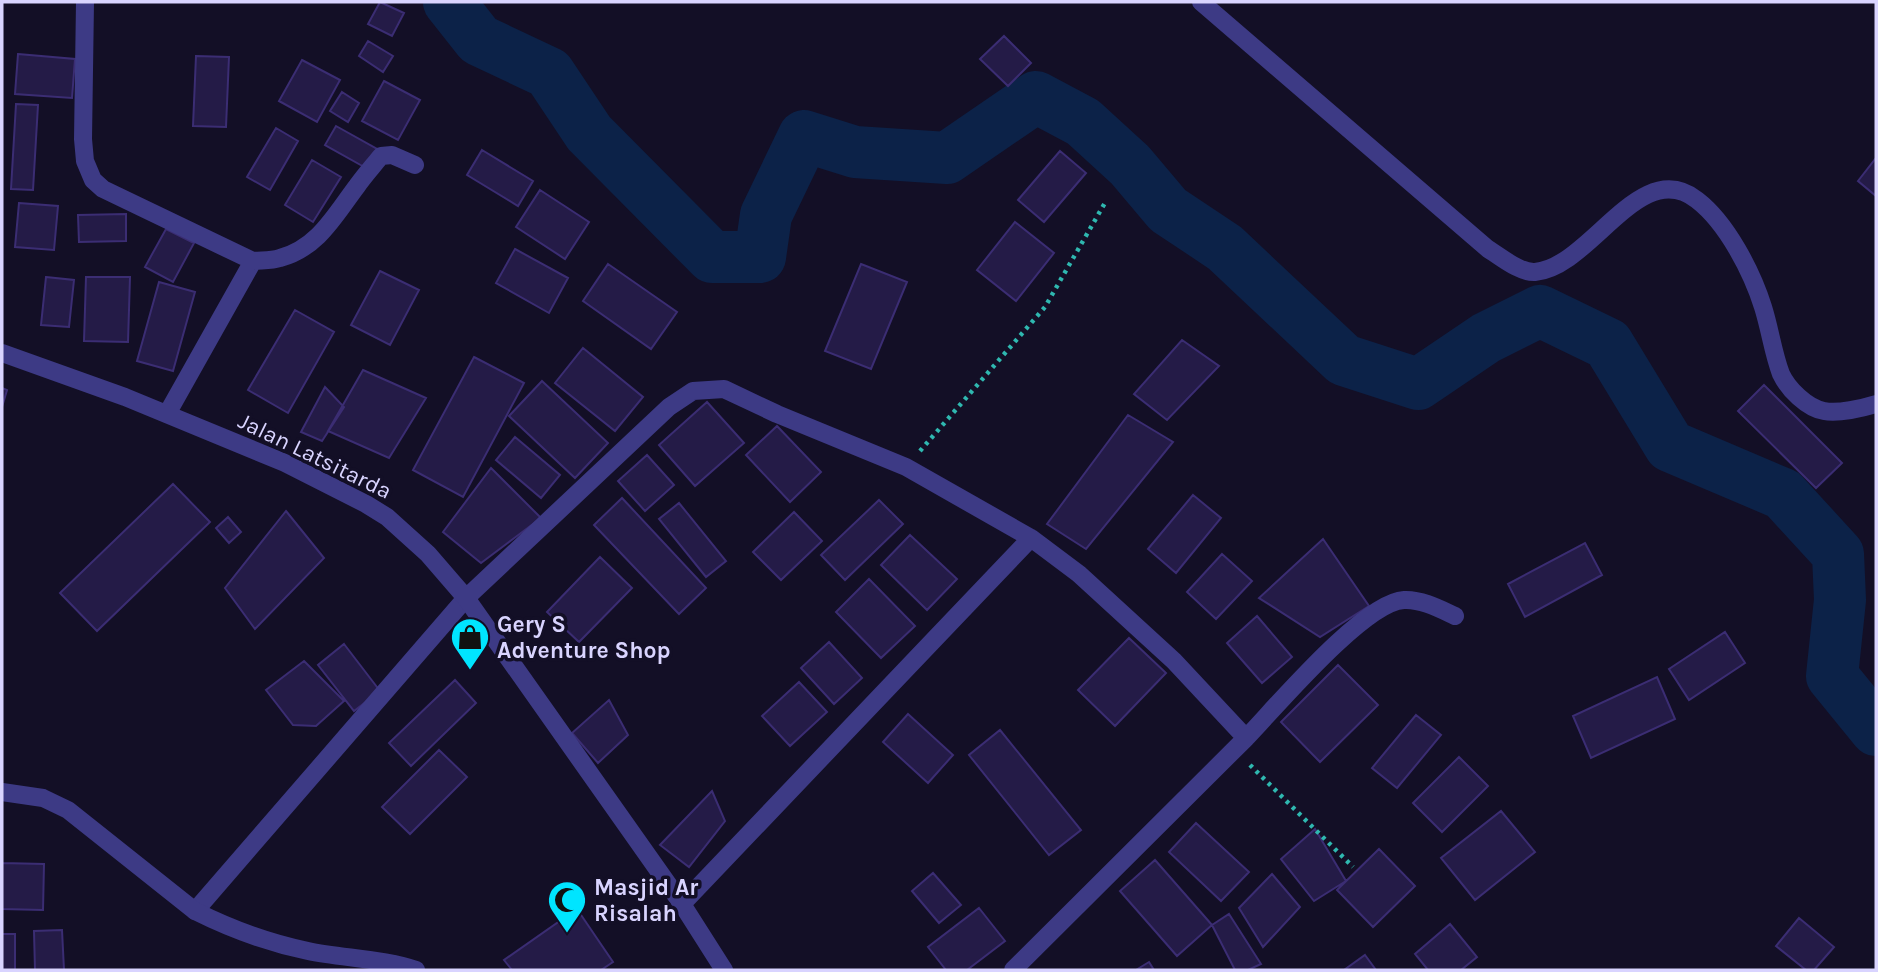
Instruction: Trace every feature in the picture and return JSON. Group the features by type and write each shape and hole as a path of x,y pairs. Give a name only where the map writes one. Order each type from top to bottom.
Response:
{"street":[{"path":"85,2 85,161 93,180 103,190 253,261 278,259 315,240 330,225 381,156 392,155 415,165"},
{"path":"1201,2 1488,249 1516,266 1534,272 1556,265 1589,242 1633,203 1659,190 1679,189 1698,200 1727,232 1748,270 1763,305 1781,374 1790,390 1824,411 1860,409 1876,404"},
{"path":"167,414 253,261"},
{"name":"Jalan Latsitarda","path":"2,353 167,414 285,463 387,517 428,554 466,598 682,905 724,970"},
{"path":"195,911 466,598 669,407 693,391 724,389 777,414 906,467 1031,538 1079,574 1174,661 1240,744"},
{"path":"682,905 1031,538"},
{"path":"1013,970 1240,744 1342,638 1382,607 1403,600 1424,603 1455,616"},
{"path":"2,792 43,798 68,810 195,911 251,936 308,951 416,970"}],"path":[{"path":"906,467 1045,307 1106,201"},
{"path":"1240,744 1353,867"}],"building":[{"path":"380,2 404,13 392,36 368,24"},
{"path":"1004,36 1031,63 1008,86 980,59"},
{"path":"368,41 393,56 383,72 359,56"},
{"path":"18,54 75,59 72,98 15,94"},
{"path":"196,56 229,57 226,127 193,126"},
{"path":"302,60 340,80 317,122 279,101"},
{"path":"384,81 420,100 398,140 362,121"},
{"path":"342,92 359,103 348,122 330,111"},
{"path":"16,104 38,105 33,190 11,189"},
{"path":"336,126 377,149 366,168 325,145"},
{"path":"276,128 298,141 270,190 247,177"},
{"path":"482,150 533,181 518,206 467,175"},
{"path":"1060,151 1086,173 1044,222 1018,200"},
{"path":"1876,158 1876,196 1858,181"},
{"path":"312,160 341,177 313,222 285,205"},
{"path":"540,190 589,222 565,259 516,227"},
{"path":"19,203 58,206 54,250 15,247"},
{"path":"126,214 126,241 79,242 78,215"},
{"path":"1015,222 1054,253 1016,301 977,270"},
{"path":"166,229 194,243 173,282 145,267"},
{"path":"515,249 568,278 549,313 496,283"},
{"path":"608,264 677,312 651,349 583,301"},
{"path":"861,264 907,282 871,369 825,351"},
{"path":"380,271 419,290 390,345 351,325"},
{"path":"46,277 74,280 69,327 41,325"},
{"path":"86,277 130,277 128,342 84,341"},
{"path":"159,282 195,292 173,371 137,361"},
{"path":"295,310 334,332 288,413 248,390"},
{"path":"1182,340 1219,366 1167,420 1134,394"},
{"path":"583,348 643,397 615,431 555,383"},
{"path":"474,357 524,383 463,497 413,470"},
{"path":"363,370 426,398 389,458 328,431"},
{"path":"542,381 608,443 575,478 509,416"},
{"path":"1764,385 1842,463 1816,488 1738,411"},
{"path":"325,387 344,407 322,441 301,432"},
{"path":"2,388 7,390 2,407"},
{"path":"707,402 744,443 695,486 659,445"},
{"path":"1128,415 1173,442 1086,549 1047,524"},
{"path":"777,426 821,472 790,502 746,455"},
{"path":"515,437 560,475 541,498 496,460"},
{"path":"647,455 674,485 645,511 618,481"},
{"path":"491,468 541,518 481,563 443,532"},
{"path":"173,484 210,522 97,631 60,593"},
{"path":"1193,495 1221,518 1176,573 1148,549"},
{"path":"622,498 706,588 679,614 594,525"},
{"path":"879,500 903,524 845,580 821,555"},
{"path":"679,503 726,561 706,577 659,519"},
{"path":"286,511 324,558 255,629 225,588"},
{"path":"794,512 822,541 781,580 753,552"},
{"path":"228,517 241,532 229,543 216,528"},
{"path":"910,535 957,579 927,610 881,565"},
{"path":"1323,539 1369,606 1320,637 1259,598"},
{"path":"1585,543 1602,575 1525,617 1508,584"},
{"path":"1222,554 1252,581 1216,619 1187,592"},
{"path":"600,557 632,588 579,642 547,612"},
{"path":"869,579 915,626 881,658 836,612"},
{"path":"1257,616 1292,657 1262,683 1227,643"},
{"path":"1725,632 1745,663 1689,700 1669,669"},
{"path":"1129,638 1166,673 1115,726 1078,690"},
{"path":"829,642 862,678 834,704 801,668"},
{"path":"344,644 380,691 354,711 318,665"},
{"path":"304,661 344,701 316,726 293,725 266,690"},
{"path":"1338,665 1378,705 1320,762 1281,722"},
{"path":"1657,677 1675,719 1591,758 1573,716"},
{"path":"455,680 476,703 411,766 389,743"},
{"path":"799,682 827,712 790,746 762,716"},
{"path":"609,700 628,735 598,763 572,733"},
{"path":"908,714 953,755 928,783 883,742"},
{"path":"1416,715 1441,735 1397,788 1372,768"},
{"path":"1000,730 1081,830 1049,855 969,755"},
{"path":"439,750 467,777 410,834 382,807"},
{"path":"1459,757 1488,786 1442,832 1413,803"},
{"path":"712,791 725,821 689,867 660,845"},
{"path":"1501,811 1535,852 1475,900 1441,858"},
{"path":"1196,823 1249,872 1221,901 1169,852"},
{"path":"1315,829 1346,881 1314,901 1281,859"},
{"path":"1379,849 1415,886 1373,927 1337,890"},
{"path":"1155,860 1212,925 1177,956 1120,891"},
{"path":"2,863 44,864 43,910 2,909"},
{"path":"933,873 961,905 939,923 912,891"},
{"path":"1272,874 1300,907 1263,947 1239,908"},
{"path":"979,908 1005,941 967,970 946,970 928,947"},
{"name":"Masjid Ar Risalah","path":"577,909 613,962 601,970 512,970 504,960"},
{"path":"1229,914 1261,964 1248,970 1235,970 1212,925"},
{"path":"1799,918 1834,947 1814,970 1806,970 1776,946"},
{"path":"1450,924 1477,957 1461,970 1428,970 1415,954"},
{"path":"62,930 64,970 35,970 34,931"},
{"path":"2,934 15,934 15,970 2,970"},
{"path":"1365,955 1376,970 1344,970"},
{"path":"1149,962 1154,970 1136,970"}],"waterway":[{"path":"449,2 479,40 549,73 589,133 712,257 760,257 766,215 804,136 855,152 947,158 1036,97 1083,122 1130,165 1168,210 1225,248 1344,360 1418,384 1486,338 1540,311 1608,344 1670,446 1783,494 1838,554 1840,600 1832,676 1876,730"}],"place":[{"name":"Gery S Adventure Shop","path":"470,671"},
{"name":"Masjid Ar Risalah","path":"567,934"}]}
